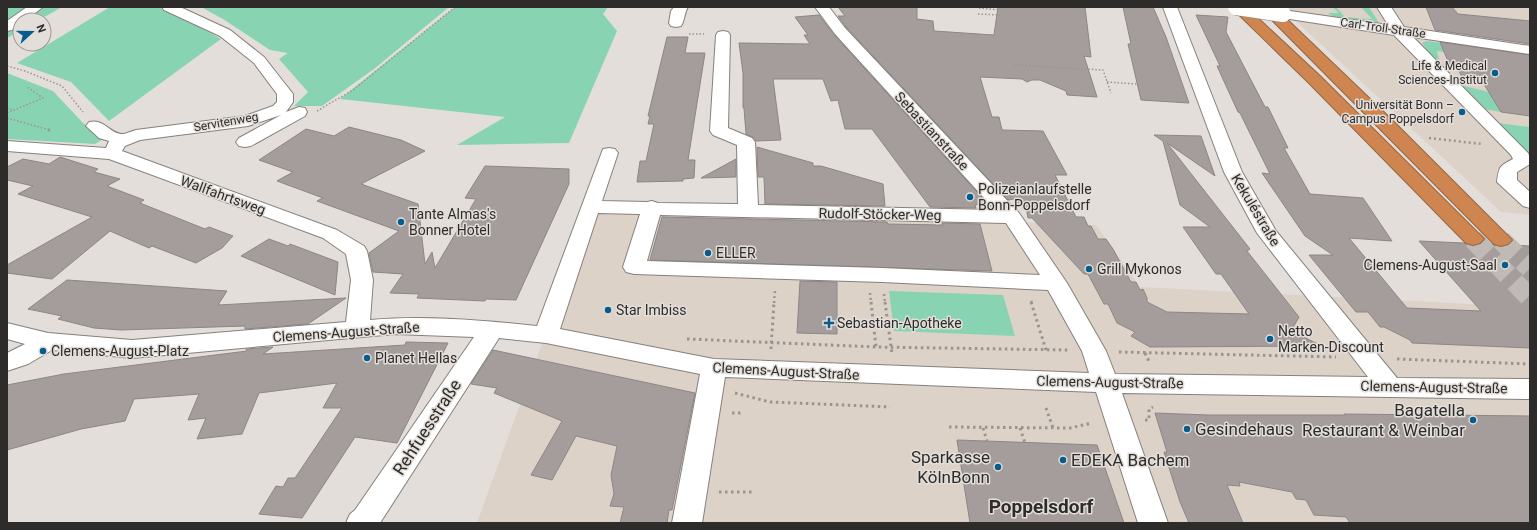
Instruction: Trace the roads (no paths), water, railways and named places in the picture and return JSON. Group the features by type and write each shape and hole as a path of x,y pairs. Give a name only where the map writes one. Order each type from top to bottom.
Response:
{"highway":[{"path":"1236,7 1259,25 1314,78 1473,239"},
{"path":"1266,7 1386,124 1501,240"}],"street":[{"path":"7,27 36,7"},
{"path":"169,7 225,33 259,60 285,94 284,102 279,110 299,112 245,142"},
{"path":"676,23 678,11 681,7"},
{"name":"Sebastianstraße","path":"822,7 840,31 1012,218 1056,283 1094,351 1120,420 1153,523"},
{"name":"Kekuléstraße","path":"1170,7 1233,172 1267,233 1389,386"},
{"name":"Carl-Troll-Straße","path":"1236,7 1530,50"},
{"path":"1384,7 1399,31 1519,153 1523,161 1508,169 1507,182 1530,202"},
{"path":"723,35 719,131 746,142 748,211"},
{"name":"Servitenweg","path":"118,147 136,136 233,124 248,121 279,110"},
{"path":"95,126 118,147"},
{"name":"Wallfahrtsweg","path":"7,146 118,147 330,234 356,251 362,280 357,329"},
{"path":"546,335 609,153"},
{"name":"Rudolf-Stöcker-Weg","path":"590,207 652,207 1012,218"},
{"path":"652,207 634,267 1056,283"},
{"name":"Clemens-August-Straße","path":"48,341 132,349 395,326 492,329 546,335 714,368 1105,383 1530,389"},
{"name":"Rehfuesstraße","path":"361,523 366,519 492,329"},
{"path":"7,331 48,341"},
{"path":"7,362 19,358 48,341"},
{"path":"687,523 714,368"}],"tunnel":[{"path":"1473,239 1530,298"},
{"path":"1501,240 1530,268"}],"place":[{"name":"Life & Medical Sciences-Institut","path":"1495,73"},
{"name":"Universität Bonn – Campus Poppelsdorf","path":"1462,112"},
{"name":"Polizeianlaufstelle Bonn-Poppelsdorf","path":"970,197"},
{"name":"Tante Almas's Bonner Hotel","path":"401,222"},
{"name":"ELLER","path":"708,253"},
{"name":"Clemens-August-Saal","path":"1505,265"},
{"name":"Grill Mykonos","path":"1089,269"},
{"name":"Star Imbiss","path":"608,310"},
{"name":"Sebastian-Apotheke","path":"829,323"},
{"name":"Netto Marken-Discount","path":"1270,339"},
{"name":"Clemens-August-Platz","path":"43,351"},
{"name":"Planet Hellas","path":"367,358"},
{"name":"Bagatella Restaurant & Weinbar","path":"1473,420"},
{"name":"Gesindehaus","path":"1187,429"},
{"name":"EDEKA Bachem","path":"1063,460"},
{"name":"Sparkasse KölnBonn","path":"998,467"}],"district":[{"name":"Poppelsdorf","path":"1041,506"}]}
